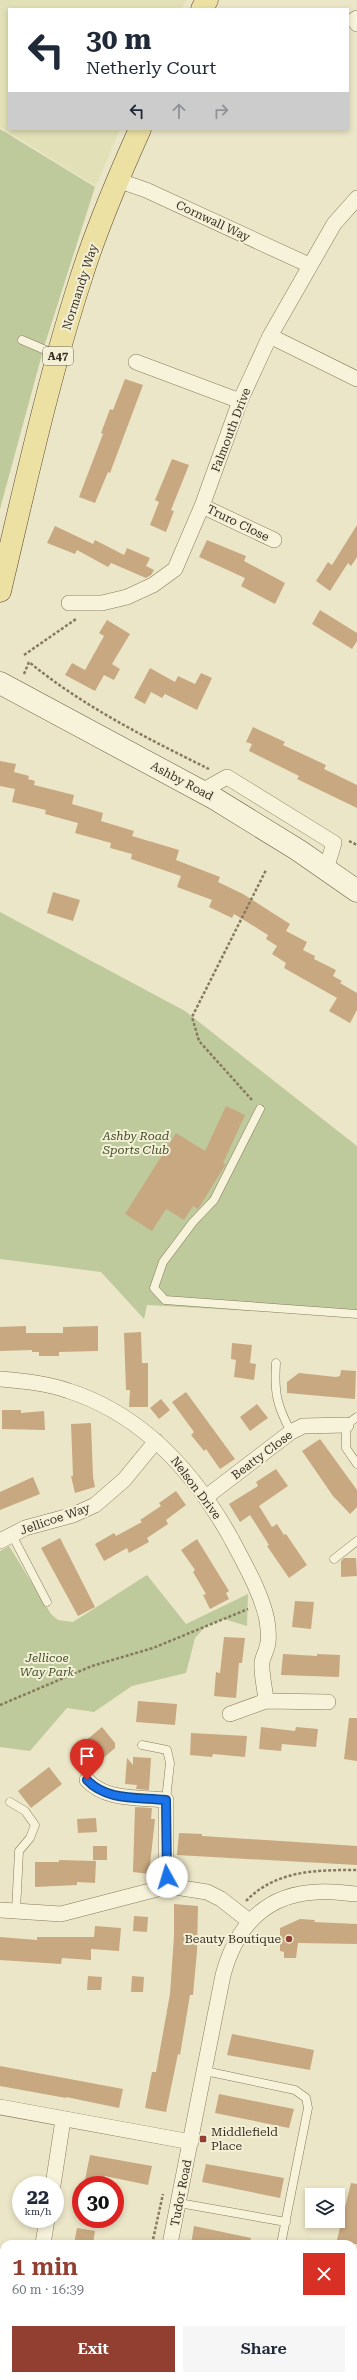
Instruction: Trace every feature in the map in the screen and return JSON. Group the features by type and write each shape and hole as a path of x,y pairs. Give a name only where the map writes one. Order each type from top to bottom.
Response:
{"main road":[{"name":"Normandy Way","path":"0,591 58,356 81,277 117,180 140,130"},
{"name":"Ashby Road","path":"0,683 202,791 326,869 357,891"}],"street":[{"name":"Cornwall Way","path":"117,180 146,190 309,266"},
{"name":"Falmouth Drive","path":"69,603 102,602 127,597 153,585 175,569 202,506 240,401 270,336 334,224 357,198"},
{"path":"270,336 357,379"},
{"path":"136,362 240,401"},
{"name":"Truro Close","path":"202,506 274,540"},
{"path":"202,791 227,777 334,843 326,869"},
{"name":"Nelson Drive","path":"0,1379 28,1382 68,1390 124,1417 168,1451 206,1498 240,1555 262,1604 267,1620 269,1640 262,1664 266,1701"},
{"name":"Beatty Close","path":"206,1498 291,1432 303,1426 351,1421"},
{"name":"Jellicoe Way","path":"6,1538 40,1523 73,1515 95,1505 124,1480 156,1441"},
{"path":"230,1714 266,1701 328,1702"},
{"path":"87,1780 96,1790 109,1795 166,1800 166,1868 169,1886"},
{"path":"0,1910 69,1913 169,1886 207,1892 222,1899 248,1921"},
{"name":"Tudor Road","path":"171,2240 228,1955 237,1937 248,1921 264,1908 282,1899 299,1894 318,1892 357,1894"},
{"path":"0,2107 63,2120 191,2142"},
{"path":"54,2176 63,2120"},
{"path":"44,2240 46,2228"}],"lane":[{"path":"22,340 58,356"},
{"path":"260,1109 214,1200 193,1222 163,1262 154,1288 165,1300 357,1314"},
{"path":"276,1363 275,1394 280,1412 291,1432"},
{"path":"351,1421 346,1448 357,1464"},
{"path":"6,1538 46,1602"},
{"path":"334,1559 357,1541"},
{"path":"142,1745 167,1750 170,1763 166,1800"},
{"path":"10,1802 25,1811 35,1825 30,1838 19,1851 16,1911"},
{"path":"205,2071 295,2090 306,2098 308,2108 282,2240"},
{"path":"179,2203 286,2222"}],"path":[{"path":"24,655 77,618"},
{"path":"29,662 56,684 172,751 227,777"},
{"path":"260,1109 199,1042 192,1017 266,870"},
{"path":"0,1705 92,1666 153,1648 262,1604"}],"green space":[{"path":"0,0 187,0 182,8 8,8 8,130 120,130 96,186 0,127"},
{"path":"0,129 95,187 44,347 0,509"},
{"name":"Ashby Road Sports Club","path":"0,912 185,1011 357,1146 357,1317 147,1305 144,1319 101,1272 0,1259"},
{"name":"Jellicoe Way Park","path":"9,1546 51,1614 58,1620 73,1622 147,1575 186,1624 248,1594 247,1626 224,1619 206,1626 195,1638 186,1673 132,1686 94,1712 67,1708 30,1751 0,1747 0,1551"}],"building":[{"path":"125,379 143,385 110,473 108,472 95,503 79,497 103,434 101,433 110,409 113,410"},
{"path":"172,459 189,465 171,510 174,511 166,532 150,525 159,502 155,500"},
{"path":"357,525 357,557 351,566 348,563 330,591 316,581 328,562 332,565"},
{"path":"55,526 93,544 95,540 124,555 127,548 150,558 146,566 154,570 151,575 146,578 111,563 108,567 77,550 75,554 47,543"},
{"path":"207,540 246,556 244,561 285,583 275,604 241,586 245,578 199,557"},
{"path":"320,610 357,633 357,641 352,649 312,624"},
{"path":"107,620 130,634 112,664 120,669 114,680 104,675 95,691 65,675 72,663 85,670 104,636 99,633"},
{"path":"150,668 175,682 178,676 195,684 201,673 212,678 197,710 165,694 162,698 151,692 145,704 134,698"},
{"path":"253,727 285,742 283,745 326,765 324,769 357,785 357,808 297,779 299,776 249,751 252,744 246,742"},
{"path":"0,761 16,764 14,772 29,776 28,779 35,781 34,785 74,795 72,804 103,813 101,821 134,831 132,836 179,850 176,860 220,877 218,882 243,894 290,924 286,931 307,942 303,950 315,956 314,959 336,970 333,976 342,981 340,983 357,993 357,1010 350,1023 329,1011 337,998 284,968 286,963 272,954 277,946 266,939 268,935 234,914 232,918 209,907 212,900 177,887 181,876 131,859 132,854 110,848 111,843 75,833 78,823 45,814 46,810 12,802 15,789 0,786"},
{"path":"53,892 80,900 73,921 47,913"},
{"path":"226,1106 245,1115 223,1163 226,1164 198,1209 193,1206 184,1220 166,1209 152,1231 125,1214 176,1133 205,1151"},
{"path":"26,1326 26,1333 63,1333 63,1327 98,1326 98,1351 59,1352 59,1356 39,1356 39,1352 32,1352 32,1350 0,1351 0,1327"},
{"path":"141,1332 142,1363 148,1363 148,1407 129,1407 130,1390 126,1390 124,1333"},
{"path":"232,1343 252,1345 250,1363 256,1364 254,1380 234,1377 236,1360 231,1359"},
{"path":"341,1370 356,1371 355,1399 287,1393 287,1382 299,1373 336,1377 340,1376"},
{"path":"186,1392 235,1459 220,1469 206,1449 204,1451 191,1435 194,1432 172,1402"},
{"path":"161,1399 170,1410 159,1419 150,1408"},
{"path":"257,1404 268,1418 250,1431 240,1417"},
{"path":"2,1410 21,1410 21,1413 44,1411 45,1430 2,1429"},
{"path":"91,1423 93,1477 95,1487 75,1493 71,1476 73,1476 71,1424"},
{"path":"320,1439 357,1490 357,1507 350,1514 333,1496 302,1451"},
{"path":"276,1469 288,1486 259,1506 272,1527 277,1524 284,1535 286,1534 307,1565 289,1578 267,1546 269,1545 250,1515 240,1522 229,1504 258,1486 256,1482"},
{"path":"33,1477 40,1494 0,1510 0,1492"},
{"path":"176,1491 186,1505 166,1520 168,1524 147,1538 149,1542 129,1553 127,1548 104,1561 95,1544 114,1533 116,1536 142,1522 140,1520 161,1506 159,1503"},
{"path":"60,1538 95,1607 78,1616 41,1548"},
{"path":"197,1539 229,1591 226,1593 229,1599 210,1609 203,1595 206,1594 193,1572 195,1570 181,1550"},
{"path":"344,1558 356,1558 357,1576 341,1577 341,1561"},
{"path":"295,1601 314,1602 311,1629 292,1627"},
{"path":"224,1637 245,1638 242,1663 239,1663 236,1698 214,1696 216,1672 220,1673"},
{"path":"283,1654 317,1656 317,1654 340,1655 339,1677 281,1675"},
{"path":"138,1701 177,1704 175,1725 136,1722"},
{"path":"349,1718 357,1718 357,1761 344,1759"},
{"path":"102,1727 115,1743 115,1748 100,1761 84,1742"},
{"path":"261,1727 295,1731 296,1727 318,1729 316,1747 282,1744 281,1751 259,1749"},
{"path":"191,1733 247,1736 245,1757 213,1754 212,1757 190,1755"},
{"path":"133,1757 151,1758 149,1790 136,1789 137,1785 125,1784 127,1758 133,1765"},
{"path":"49,1767 62,1784 31,1808 18,1791"},
{"path":"135,1807 152,1808 151,1819 155,1819 149,1874 133,1872"},
{"path":"96,1818 97,1832 78,1833 77,1819"},
{"path":"179,1833 202,1834 202,1836 357,1846 357,1865 177,1855"},
{"path":"93,1846 107,1846 107,1860 93,1860"},
{"path":"59,1860 96,1861 95,1883 77,1882 77,1885 35,1887 35,1862 59,1862"},
{"path":"174,1904 198,1906 197,1951 193,1995 190,1995 180,2055 178,2054 166,2112 145,2108 152,2072 156,2072 170,1994 174,1936"},
{"path":"134,1916 148,1917 147,1932 133,1931"},
{"path":"300,1919 315,1920 314,1922 357,1924 357,1944 298,1943 296,1958 284,1958 284,1952 280,1951 280,1928"},
{"path":"95,1926 121,1928 119,1951 91,1949 91,1960 62,1958 61,1964 0,1960 0,1937 37,1940 37,1937 94,1937"},
{"path":"88,1976 102,1977 101,1990 87,1990"},
{"path":"132,1976 144,1977 143,1992 131,1992"},
{"path":"232,2034 314,2050 310,2070 227,2055"},
{"path":"0,2066 123,2089 119,2108 0,2086"},
{"path":"219,2094 294,2109 289,2128 215,2113"},
{"path":"90,2155 152,2166 148,2185 124,2180 124,2176 86,2176"},
{"path":"206,2164 284,2178 280,2198 202,2182"},
{"path":"351,2183 357,2184 357,2240 337,2240 340,2228 345,2228 345,2207"},
{"path":"194,2226 251,2238 251,2240 192,2240"},
{"path":"77,2228 95,2231 94,2240 75,2240"}],"place":[{"name":"Beauty Boutique","path":"289,1939"},
{"name":"Middlefield Place","path":"203,2139"}],"route":[{"path":"87,1780 96,1790 109,1795 166,1800 165,1848 167,1877"}]}
